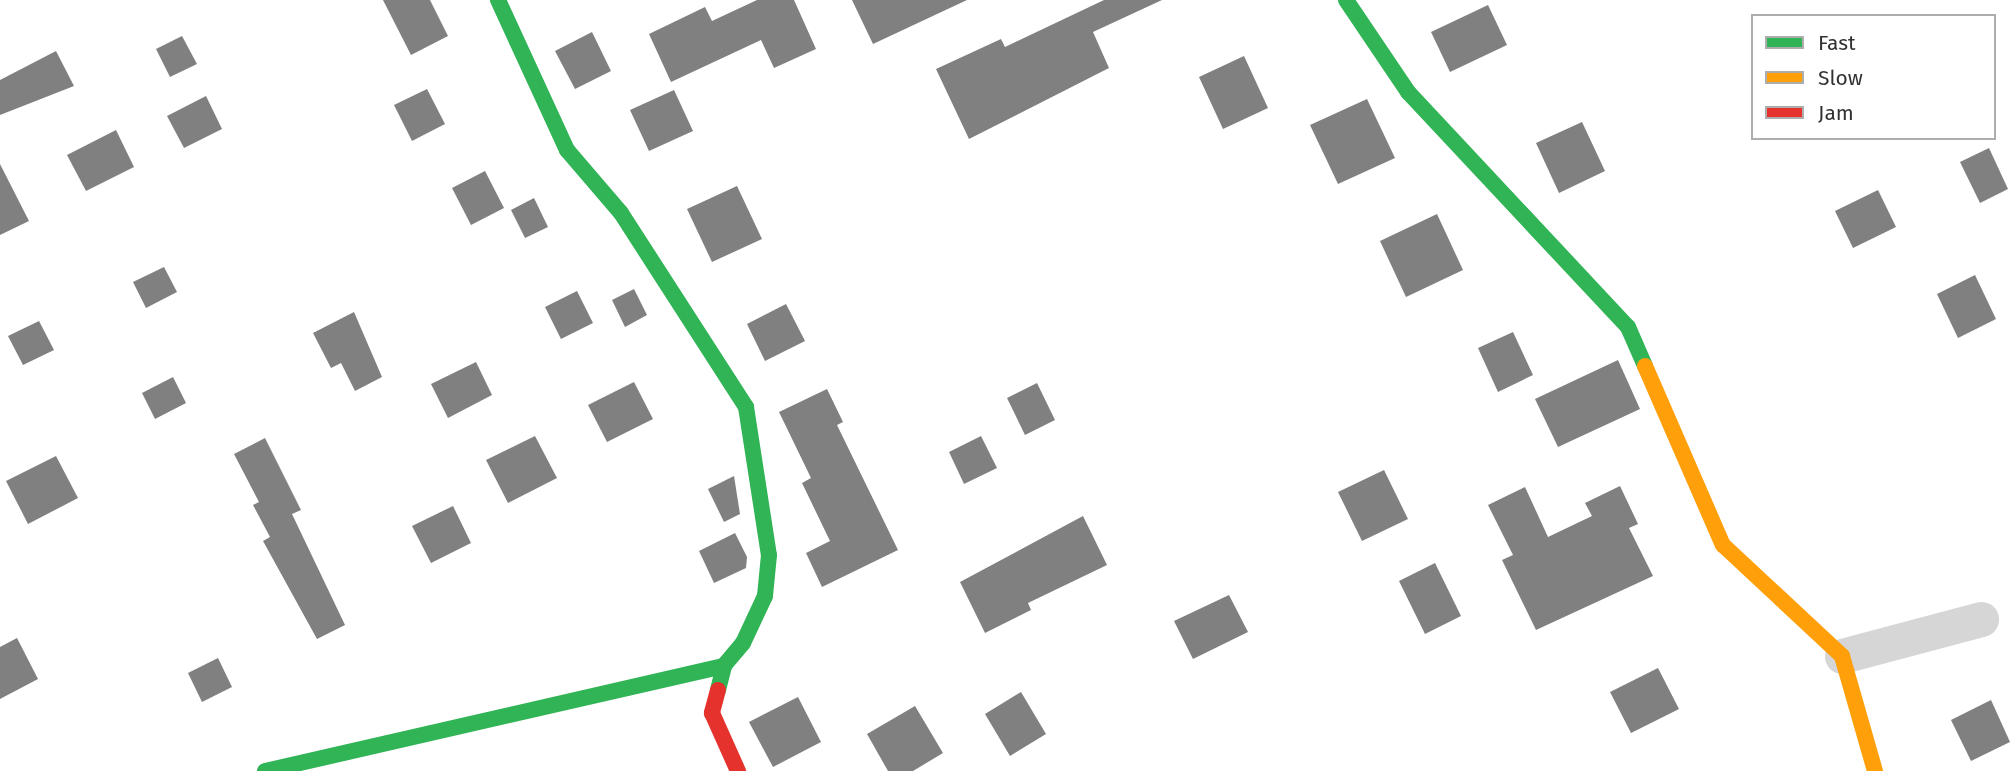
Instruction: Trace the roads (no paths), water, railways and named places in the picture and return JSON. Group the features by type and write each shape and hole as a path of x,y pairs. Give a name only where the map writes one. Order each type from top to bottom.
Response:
{"street":[{"path":"498,0 567,150 621,213 746,407 769,555 765,596 743,643 724,666 712,713 738,771"},
{"path":"1346,0 1408,92 1628,327 1723,545 1842,656 1875,771"},
{"path":"1842,656 1981,619"},
{"path":"265,771 724,666"}]}
